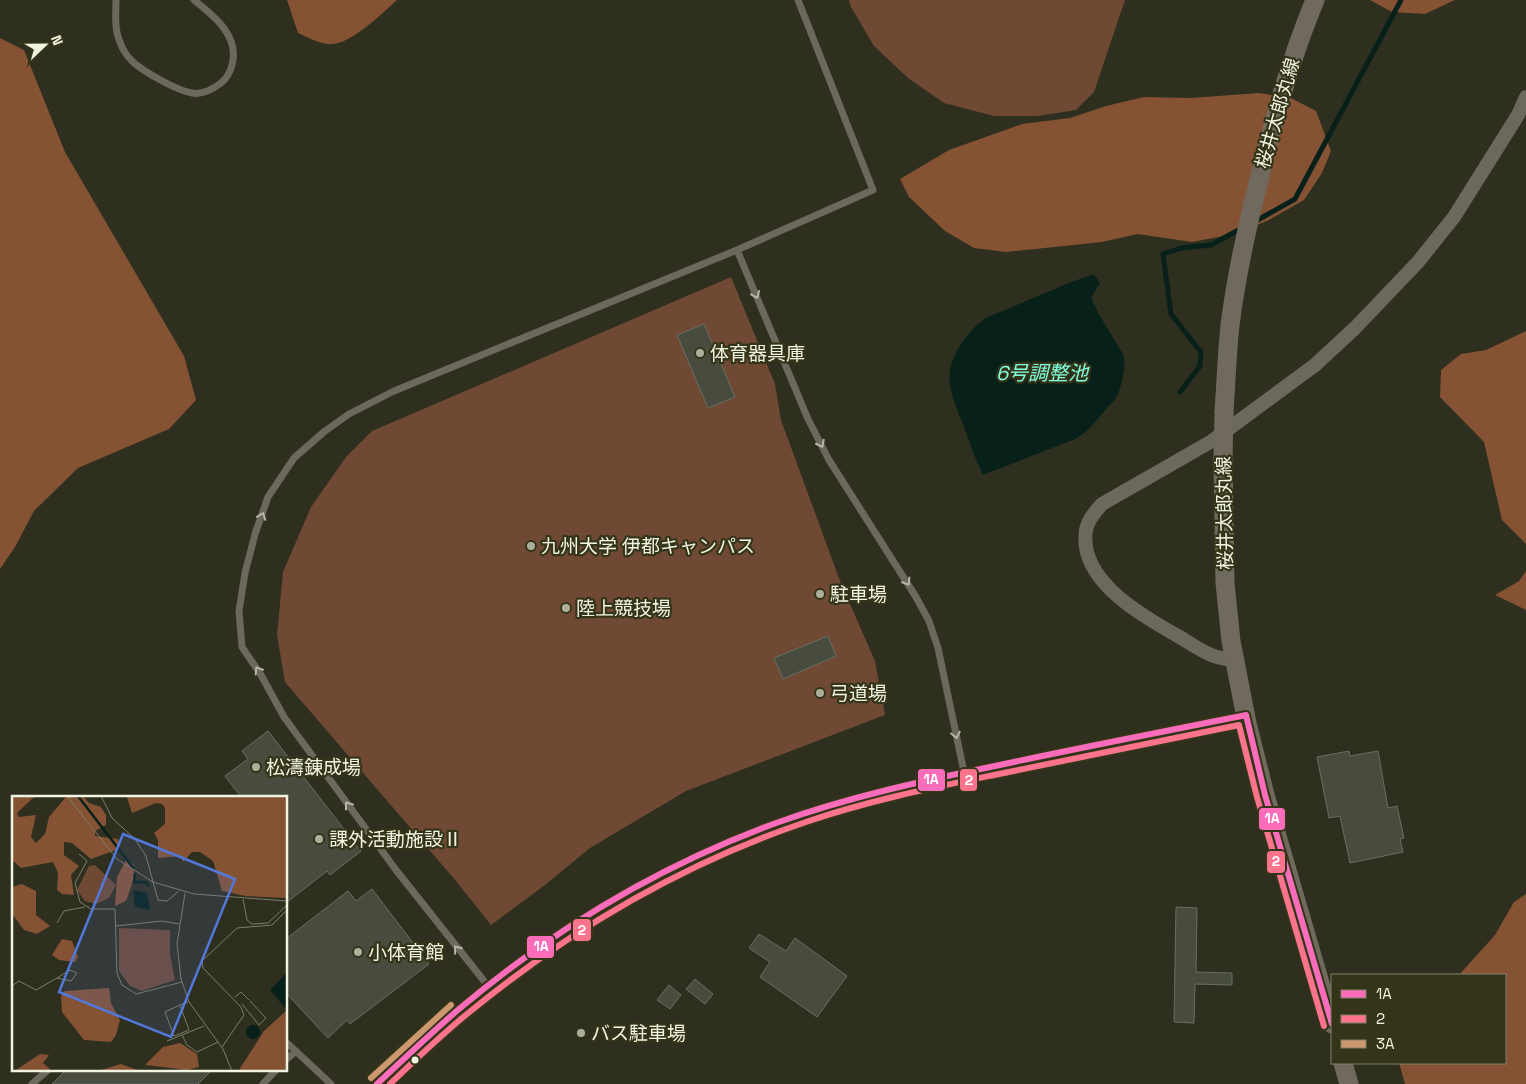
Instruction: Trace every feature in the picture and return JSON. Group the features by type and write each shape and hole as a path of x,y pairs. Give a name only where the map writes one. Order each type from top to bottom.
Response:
{"main road":[{"name":"桜井太郎丸線","path":"1315,0 1300,36 1272,124 1240,262 1230,326 1223,460 1226,583 1231,641 1265,795 1331,1021"},
{"path":"1343,1064 1349,1084"}],"street":[{"path":"1235,661 1210,655 1144,617 1114,593 1098,576 1090,560 1086,544 1086,529 1091,516 1102,504 1212,441 1315,364 1368,315 1418,262 1454,217 1518,115 1526,96"}],"lane":[{"path":"116,0 116,23 119,40 124,51 132,61 150,74 193,93 204,92 216,87 227,78 234,57 233,44 227,31 194,0"},
{"path":"488,986 396,870 284,717 261,675 242,647 239,611 245,573 255,534 268,498 294,458 348,414 394,391 737,250 874,190 798,0"},
{"path":"737,250 808,419 829,460 916,597 929,621 938,648 964,772"},
{"path":"377,1084 457,1011 488,986 578,922 626,893 691,860 760,830 829,805 889,789 1246,715"},
{"path":"288,1044 331,1084"},
{"path":"288,1058 296,1051"},
{"path":"32,1084 46,1072"},
{"path":"263,1084 274,1072"}],"shaded area":[{"path":"287,0 397,0 355,35 336,44 328,44 298,33"},
{"path":"849,0 1125,0 1094,92 1076,110 1037,116 994,116 944,103 908,78 874,46 851,7"},
{"path":"1370,0 1455,0 1425,14 1392,12"},
{"path":"0,38 24,50 65,152 184,356 196,400 169,429 78,468 34,511 15,547 0,569"},
{"path":"1259,93 1291,98 1316,111 1331,151 1322,173 1304,200 1267,221 1234,234 1192,242 1138,234 1102,242 1006,252 974,248 945,231 909,197 900,179 949,150 1022,124 1070,118 1106,106 1144,97 1191,98"},
{"name":"陸上競技場","path":"731,277 775,384 781,420 840,581 875,661 885,715 686,791 590,848 545,885 491,925 456,881 285,682 277,635 283,572 311,507 346,457 372,431"},
{"path":"1526,331 1526,544 1502,520 1484,442 1440,397 1441,370 1461,354 1486,350"},
{"path":"1526,571 1526,610 1495,595 1519,581"},
{"path":"1526,894 1526,1084 1405,1084 1399,1064 1506,1064 1506,974 1460,974 1495,935 1514,902"}],"water":[{"name":"6号調整池","path":"1094,274 1100,283 1091,298 1124,356 1124,373 1117,397 1092,426 1075,439 983,475 956,408 951,390 951,365 959,346 972,330 986,318"}],"building":[{"name":"体育器具庫","path":"704,324 735,397 708,408 677,335"},
{"path":"828,636 836,656 783,679 774,658"},
{"name":"課外活動施設Ⅱ","path":"268,731 361,851 330,875 327,871 288,901 288,796 240,796 225,776 248,759 242,751"},
{"path":"1349,751 1350,756 1378,751 1388,808 1397,806 1404,838 1400,839 1403,852 1350,863 1340,816 1329,818 1317,757"},
{"name":"小体育館","path":"372,889 429,964 350,1024 347,1020 328,1038 288,995 288,937 348,891 356,901"},
{"path":"1176,907 1197,908 1196,972 1232,973 1232,985 1195,984 1194,1023 1174,1022"},
{"path":"759,934 786,951 795,938 847,976 817,1017 760,977 770,962 749,948"},
{"path":"695,979 713,994 705,1004 686,989"},
{"path":"669,985 681,995 670,1009 657,1000"},
{"path":"64,1072 210,1072 198,1084 52,1084"}],"waterway":[{"path":"1254,222 1295,199 1401,0"},
{"path":"1180,392 1200,366 1201,352 1171,314 1163,254 1181,248 1211,245 1242,228"}],"transit line":[{"name":"1A","path":"377,1084 459,1009 495,980 571,926 611,901 652,879 736,839 805,813 886,790 1026,759 1246,715 1265,795 1331,1021"},
{"name":"2","path":"390,1084 437,1039 467,1014 545,955 628,903 671,879 715,858 760,839 829,814 899,796 1239,725 1257,797 1324,1026"},
{"name":"3A","path":"371,1078 451,1005"}],"place":[{"name":"体育器具庫","path":"700,353"},
{"name":"九州大学 伊都キャンパス","path":"531,546"},
{"name":"駐車場","path":"820,594"},
{"name":"陸上競技場","path":"566,608"},
{"name":"弓道場","path":"820,693"},
{"name":"松濤錬成場","path":"256,767"},
{"name":"課外活動施設Ⅱ","path":"319,839"},
{"name":"小体育館","path":"358,952"},
{"name":"バス駐車場","path":"581,1033"}]}
